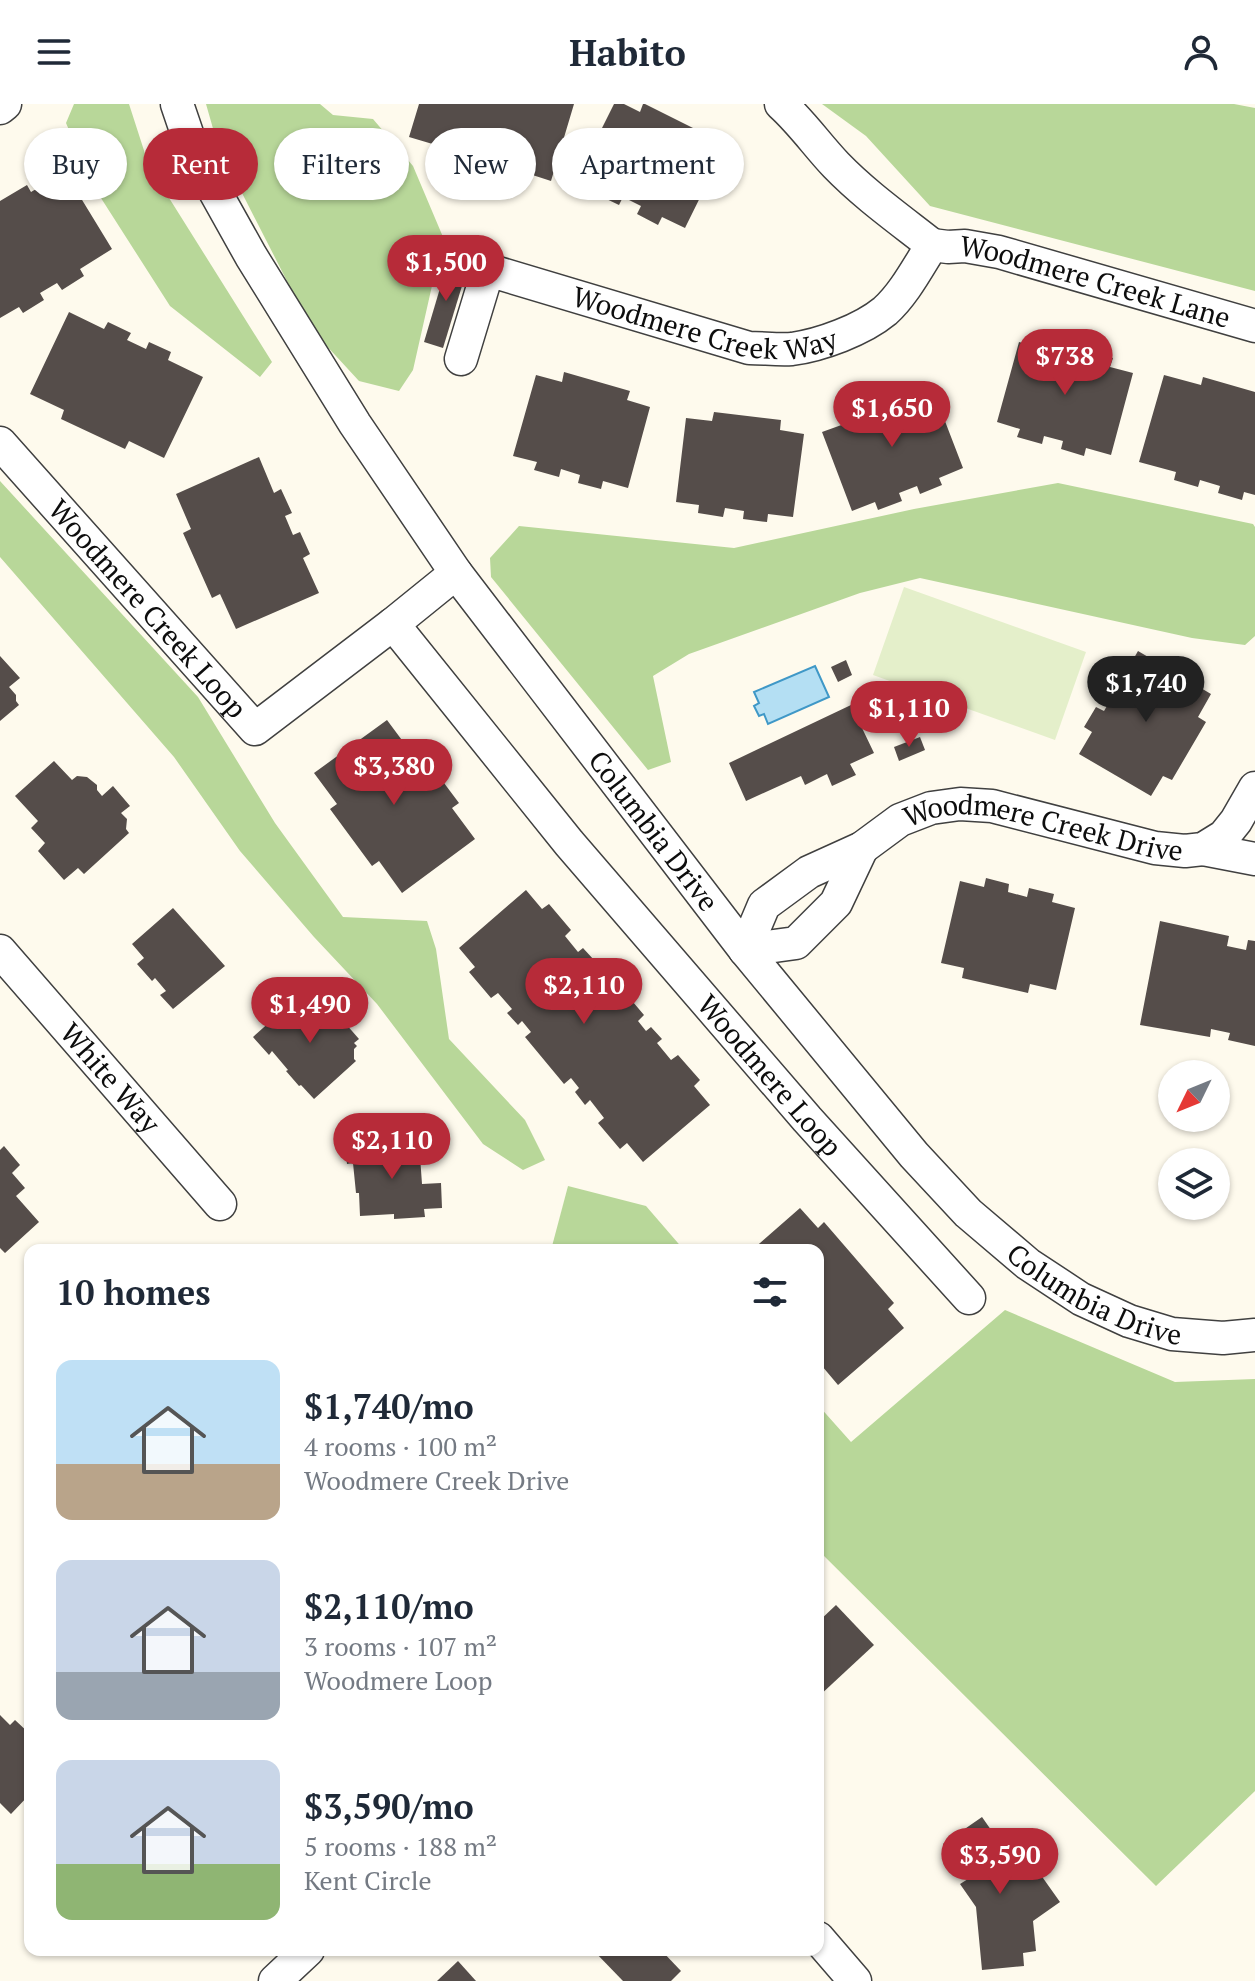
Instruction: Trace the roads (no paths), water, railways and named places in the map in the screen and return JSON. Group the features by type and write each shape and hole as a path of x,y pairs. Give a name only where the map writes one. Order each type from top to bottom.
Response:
{"street":[{"path":"0,108 5,104"},
{"name":"Columbia Drive","path":"177,104 194,154 251,256 355,424 456,573 745,950 914,1155 968,1213 1028,1264 1081,1299 1129,1321 1172,1334 1223,1338 1255,1335"},
{"path":"781,104 799,120 834,163 871,198 932,245"},
{"name":"Woodmere Creek Lane","path":"932,245 965,246 999,252 1255,326"},
{"name":"Woodmere Creek Way","path":"461,359 488,270 749,348 792,349 826,341 861,326 885,311 932,245"},
{"name":"Woodmere Creek Loop","path":"0,443 255,729 456,573"},
{"name":"Woodmere Loop","path":"393,624 569,843 807,1119 969,1298"},
{"name":"Woodmere Creek Drive","path":"745,950 764,905 809,872 862,848 900,820 931,808 960,804 992,806 1155,848 1185,851 1203,849 1224,836 1255,788"},
{"name":"Woodmere Creek Drive","path":"745,950 796,943 836,903 862,848"},
{"path":"1203,849 1255,859"},
{"name":"White Way","path":"0,951 220,1204"},
{"path":"824,1945 855,1981"},
{"path":"275,1981 302,1956"}],"water":[{"path":"815,666 829,697 768,724 764,714 759,716 754,706 759,703 754,692"}]}
